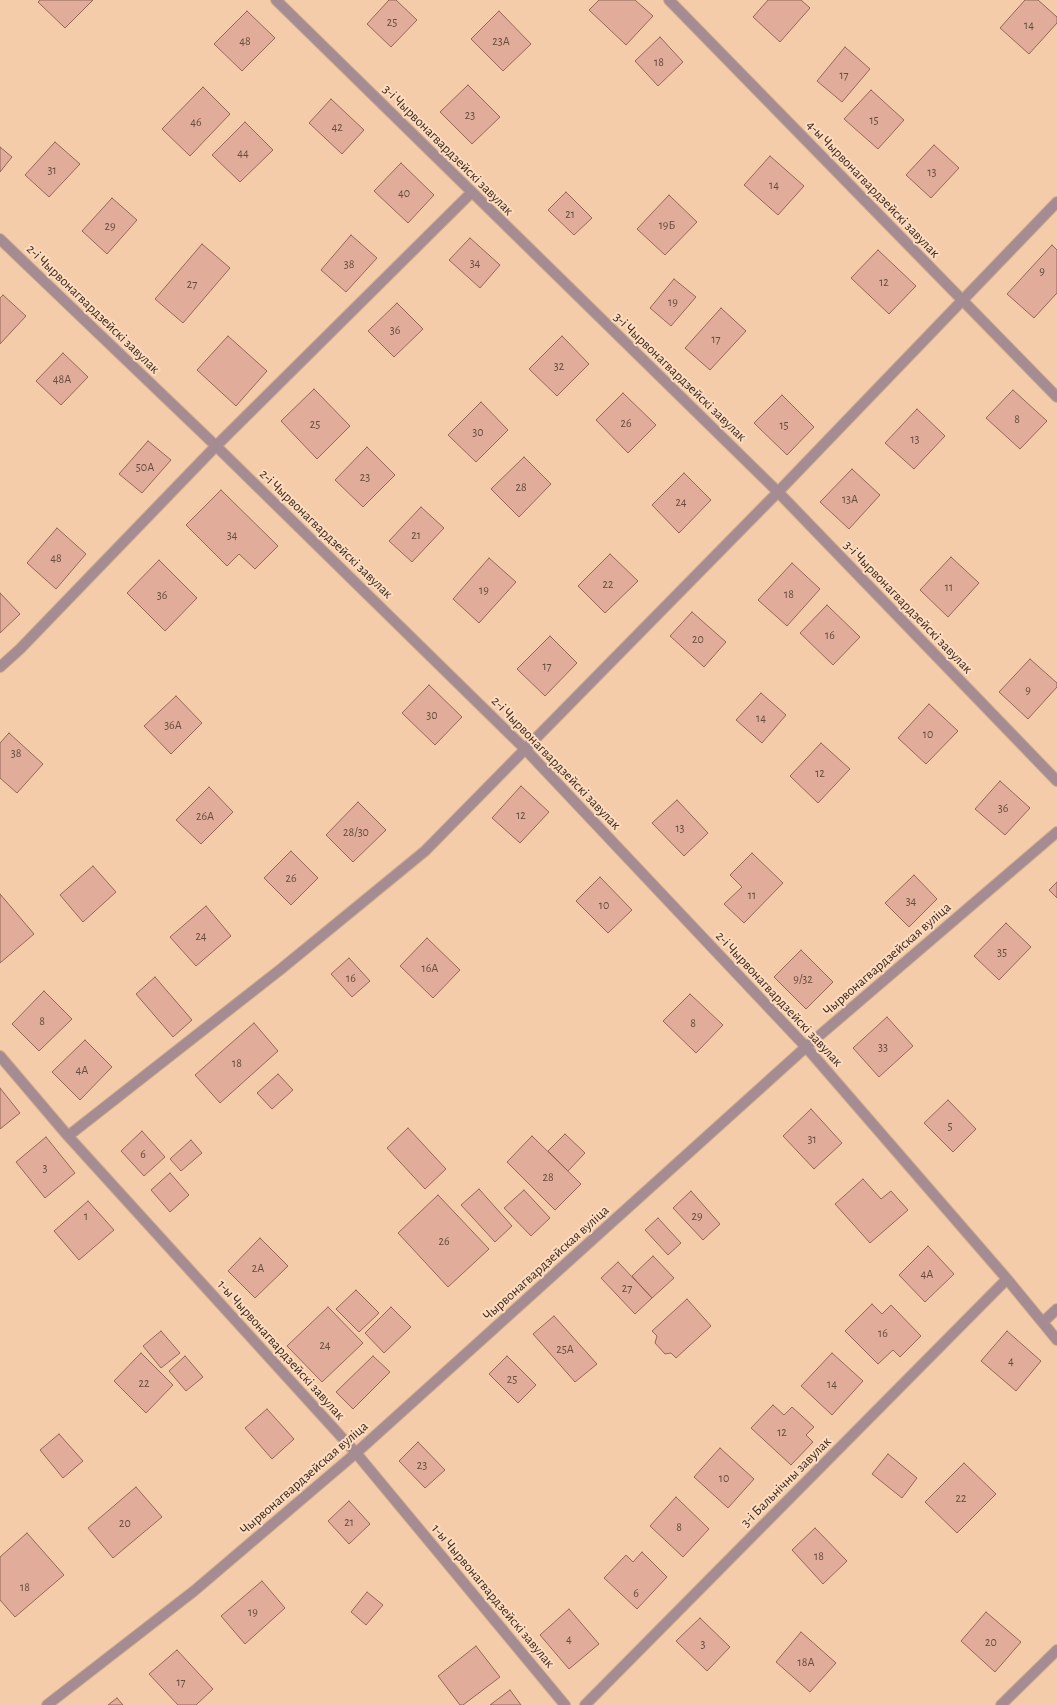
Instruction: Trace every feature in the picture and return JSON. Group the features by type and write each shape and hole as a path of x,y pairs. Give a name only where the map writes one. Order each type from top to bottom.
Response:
{"street":[{"name":"3-і Чырвонагвардзейскі завулак","path":"276,0 471,193 778,492 1057,781"},
{"name":"4-ы Чырвонагвардзейскі завулак","path":"669,0 1057,397"},
{"path":"0,667 20,649 216,446 471,193"},
{"path":"68,1136 281,969 425,851 524,748 778,492 1057,202"},
{"name":"2-і Чырвонагвардзейскі завулак","path":"0,239 216,446 524,748 806,1047 1007,1278 1057,1340"},
{"name":"Чырвонагвардзейская вуліца","path":"47,1705 194,1591 356,1453 806,1047 1057,832"},
{"name":"1-ы Чырвонагвардзейскі завулак","path":"0,1056 68,1136 356,1453 565,1705"},
{"name":"3-і Бальнічны завулак","path":"585,1705 1007,1278"},
{"path":"1043,1322 1057,1309"},
{"path":"1001,1705 1057,1650"}],"building":[{"path":"40,0 93,0 65,28 38,2"},
{"path":"389,0 396,0 417,20 391,47 367,24"},
{"path":"599,0 635,0 653,16 626,45 589,10"},
{"path":"768,0 801,0 810,8 780,42 753,17"},
{"path":"1025,0 1038,0 1057,17 1057,23 1029,54 1000,28"},
{"path":"247,11 275,38 242,71 214,44"},
{"path":"499,11 531,44 503,71 471,39"},
{"path":"660,37 683,62 658,86 635,61"},
{"path":"845,47 870,69 842,102 817,81"},
{"path":"468,85 500,117 472,144 440,112"},
{"path":"203,87 230,114 190,156 162,129"},
{"path":"871,90 904,120 878,149 844,119"},
{"path":"331,99 364,130 342,154 309,123"},
{"path":"245,122 273,150 240,182 212,155"},
{"path":"55,142 80,164 49,197 25,175"},
{"path":"934,145 959,168 931,198 906,175"},
{"path":"0,147 12,157 0,172"},
{"path":"770,156 804,186 778,215 744,185"},
{"path":"401,163 434,195 408,223 374,191"},
{"path":"566,192 592,218 574,235 548,210"},
{"path":"669,195 697,222 665,255 637,229"},
{"path":"112,198 137,220 107,254 82,231"},
{"path":"351,235 377,258 346,292 321,270"},
{"path":"470,238 500,265 480,288 449,260"},
{"path":"202,244 230,268 183,323 155,299"},
{"path":"1052,245 1057,250 1057,293 1034,318 1007,294"},
{"path":"878,250 916,286 889,314 851,278"},
{"path":"674,279 696,297 671,326 650,308"},
{"path":"3,295 26,316 0,344 0,298"},
{"path":"397,303 423,329 394,357 368,331"},
{"path":"721,308 746,331 710,370 685,348"},
{"path":"228,336 267,371 236,406 197,370"},
{"path":"562,336 589,364 557,396 529,369"},
{"path":"63,353 88,377 61,405 36,381"},
{"path":"314,389 350,426 317,459 281,421"},
{"path":"1013,390 1047,421 1020,449 986,418"},
{"path":"623,393 656,425 628,453 596,420"},
{"path":"782,395 814,427 787,455 754,423"},
{"path":"481,402 508,430 476,462 448,435"},
{"path":"917,409 945,436 914,469 885,443"},
{"path":"148,441 171,460 142,493 119,474"},
{"path":"367,447 395,475 363,507 335,480"},
{"path":"524,457 551,484 519,517 491,489"},
{"path":"852,469 880,495 849,529 820,502"},
{"path":"684,473 711,500 679,533 652,505"},
{"path":"221,490 278,546 255,569 239,554 227,566 186,525"},
{"path":"421,507 444,528 412,562 389,541"},
{"path":"57,528 86,554 56,589 27,563"},
{"path":"610,554 638,581 605,613 578,586"},
{"path":"951,557 979,583 948,617 920,590"},
{"path":"489,558 516,582 479,623 453,599"},
{"path":"159,560 197,598 165,631 127,593"},
{"path":"792,563 820,589 787,626 758,600"},
{"path":"0,593 20,614 0,633"},
{"path":"827,605 860,637 833,665 800,633"},
{"path":"692,612 726,642 704,667 670,636"},
{"path":"550,636 577,663 545,696 517,669"},
{"path":"1030,659 1057,683 1057,687 1028,719 999,692"},
{"path":"429,685 462,717 435,745 402,713"},
{"path":"761,693 786,715 762,743 736,720"},
{"path":"176,696 202,723 171,754 144,726"},
{"path":"929,704 958,731 926,764 898,738"},
{"path":"9,733 43,764 17,793 0,778 0,743"},
{"path":"821,743 850,769 818,803 790,776"},
{"path":"1000,781 1030,808 1005,835 975,809"},
{"path":"521,786 549,812 520,843 492,818"},
{"path":"209,787 233,812 201,844 176,820"},
{"path":"677,800 708,833 684,856 652,823"},
{"path":"358,802 386,830 353,862 326,835"},
{"path":"291,851 318,878 291,905 264,878"},
{"path":"752,853 783,883 744,923 724,904 742,887 730,875"},
{"path":"93,866 116,892 83,922 60,895"},
{"path":"914,875 937,899 909,927 885,903"},
{"path":"600,877 632,910 608,933 576,901"},
{"path":"1057,882 1057,898 1049,890"},
{"path":"0,894 34,934 0,963"},
{"path":"206,906 231,936 196,966 170,937"},
{"path":"1006,923 1031,947 999,980 974,956"},
{"path":"427,938 460,970 433,998 400,966"},
{"path":"801,950 833,982 806,1009 774,977"},
{"path":"349,958 370,981 352,997 331,974"},
{"path":"155,977 192,1020 173,1037 136,994"},
{"path":"44,991 72,1019 39,1051 12,1024"},
{"path":"690,994 723,1025 696,1053 663,1021"},
{"path":"887,1017 913,1046 879,1077 853,1048"},
{"path":"254,1023 278,1051 220,1103 195,1075"},
{"path":"85,1040 112,1067 80,1100 52,1072"},
{"path":"278,1074 293,1090 272,1109 257,1093"},
{"path":"0,1088 20,1113 0,1129"},
{"path":"948,1100 976,1129 953,1152 924,1123"},
{"path":"811,1109 842,1143 814,1169 783,1136"},
{"path":"408,1128 446,1169 425,1189 387,1148"},
{"path":"142,1131 165,1157 144,1176 121,1151"},
{"path":"565,1134 585,1153 568,1171 548,1151"},
{"path":"532,1136 581,1184 555,1210 507,1162"},
{"path":"46,1137 75,1173 45,1198 16,1162"},
{"path":"191,1140 202,1153 181,1171 170,1159"},
{"path":"170,1173 189,1195 170,1212 151,1190"},
{"path":"863,1179 881,1199 891,1191 908,1210 870,1243 835,1204"},
{"path":"479,1189 512,1226 495,1242 461,1205"},
{"path":"524,1190 550,1218 531,1236 504,1208"},
{"path":"691,1191 720,1224 703,1240 673,1208"},
{"path":"438,1195 489,1249 448,1287 398,1233"},
{"path":"88,1201 114,1230 79,1260 54,1231"},
{"path":"658,1218 681,1243 668,1255 645,1230"},
{"path":"260,1238 288,1266 255,1298 228,1271"},
{"path":"928,1246 954,1274 925,1302 899,1275"},
{"path":"653,1256 674,1278 652,1298 632,1276"},
{"path":"618,1262 652,1298 635,1314 601,1278"},
{"path":"356,1290 379,1313 359,1332 336,1309"},
{"path":"687,1299 711,1326 676,1358 671,1353 665,1354 655,1343 657,1336 652,1331"},
{"path":"872,1304 882,1314 891,1305 921,1336 900,1357 893,1350 878,1364 845,1331"},
{"path":"328,1307 363,1343 322,1382 287,1346"},
{"path":"391,1307 411,1327 384,1353 365,1333"},
{"path":"554,1316 597,1364 575,1382 533,1334"},
{"path":"161,1331 180,1353 161,1368 143,1346"},
{"path":"1007,1331 1041,1361 1016,1391 981,1361"},
{"path":"141,1353 173,1385 146,1413 114,1381"},
{"path":"832,1353 863,1381 832,1415 801,1386"},
{"path":"185,1356 203,1377 186,1391 169,1371"},
{"path":"373,1356 390,1372 353,1409 336,1392"},
{"path":"507,1356 536,1385 518,1403 489,1374"},
{"path":"773,1405 784,1415 792,1407 814,1427 806,1435 813,1442 791,1465 751,1428"},
{"path":"267,1409 294,1439 272,1459 245,1428"},
{"path":"59,1434 83,1461 63,1478 40,1450"},
{"path":"418,1442 445,1470 425,1488 399,1461"},
{"path":"720,1448 754,1479 728,1508 694,1477"},
{"path":"888,1454 917,1478 902,1498 872,1474"},
{"path":"964,1463 996,1494 957,1533 925,1502"},
{"path":"136,1487 162,1517 113,1558 88,1528"},
{"path":"676,1497 709,1529 683,1557 650,1526"},
{"path":"349,1501 370,1524 349,1544 328,1521"},
{"path":"815,1528 847,1561 823,1584 792,1550"},
{"path":"27,1533 64,1575 15,1617 0,1600 0,1557"},
{"path":"642,1552 667,1577 637,1609 604,1578 626,1555 633,1562"},
{"path":"262,1581 285,1608 245,1644 221,1616"},
{"path":"367,1592 383,1605 366,1625 351,1612"},
{"path":"569,1609 599,1644 569,1669 540,1635"},
{"path":"986,1612 1021,1642 995,1672 961,1641"},
{"path":"700,1618 730,1647 707,1671 676,1641"},
{"path":"801,1632 836,1663 810,1692 776,1662"},
{"path":"476,1646 500,1677 463,1705 460,1705 438,1676"},
{"path":"177,1650 213,1689 196,1705 178,1705 149,1674"},
{"path":"510,1690 521,1705 490,1705"},
{"path":"117,1698 123,1705 108,1705"}]}
